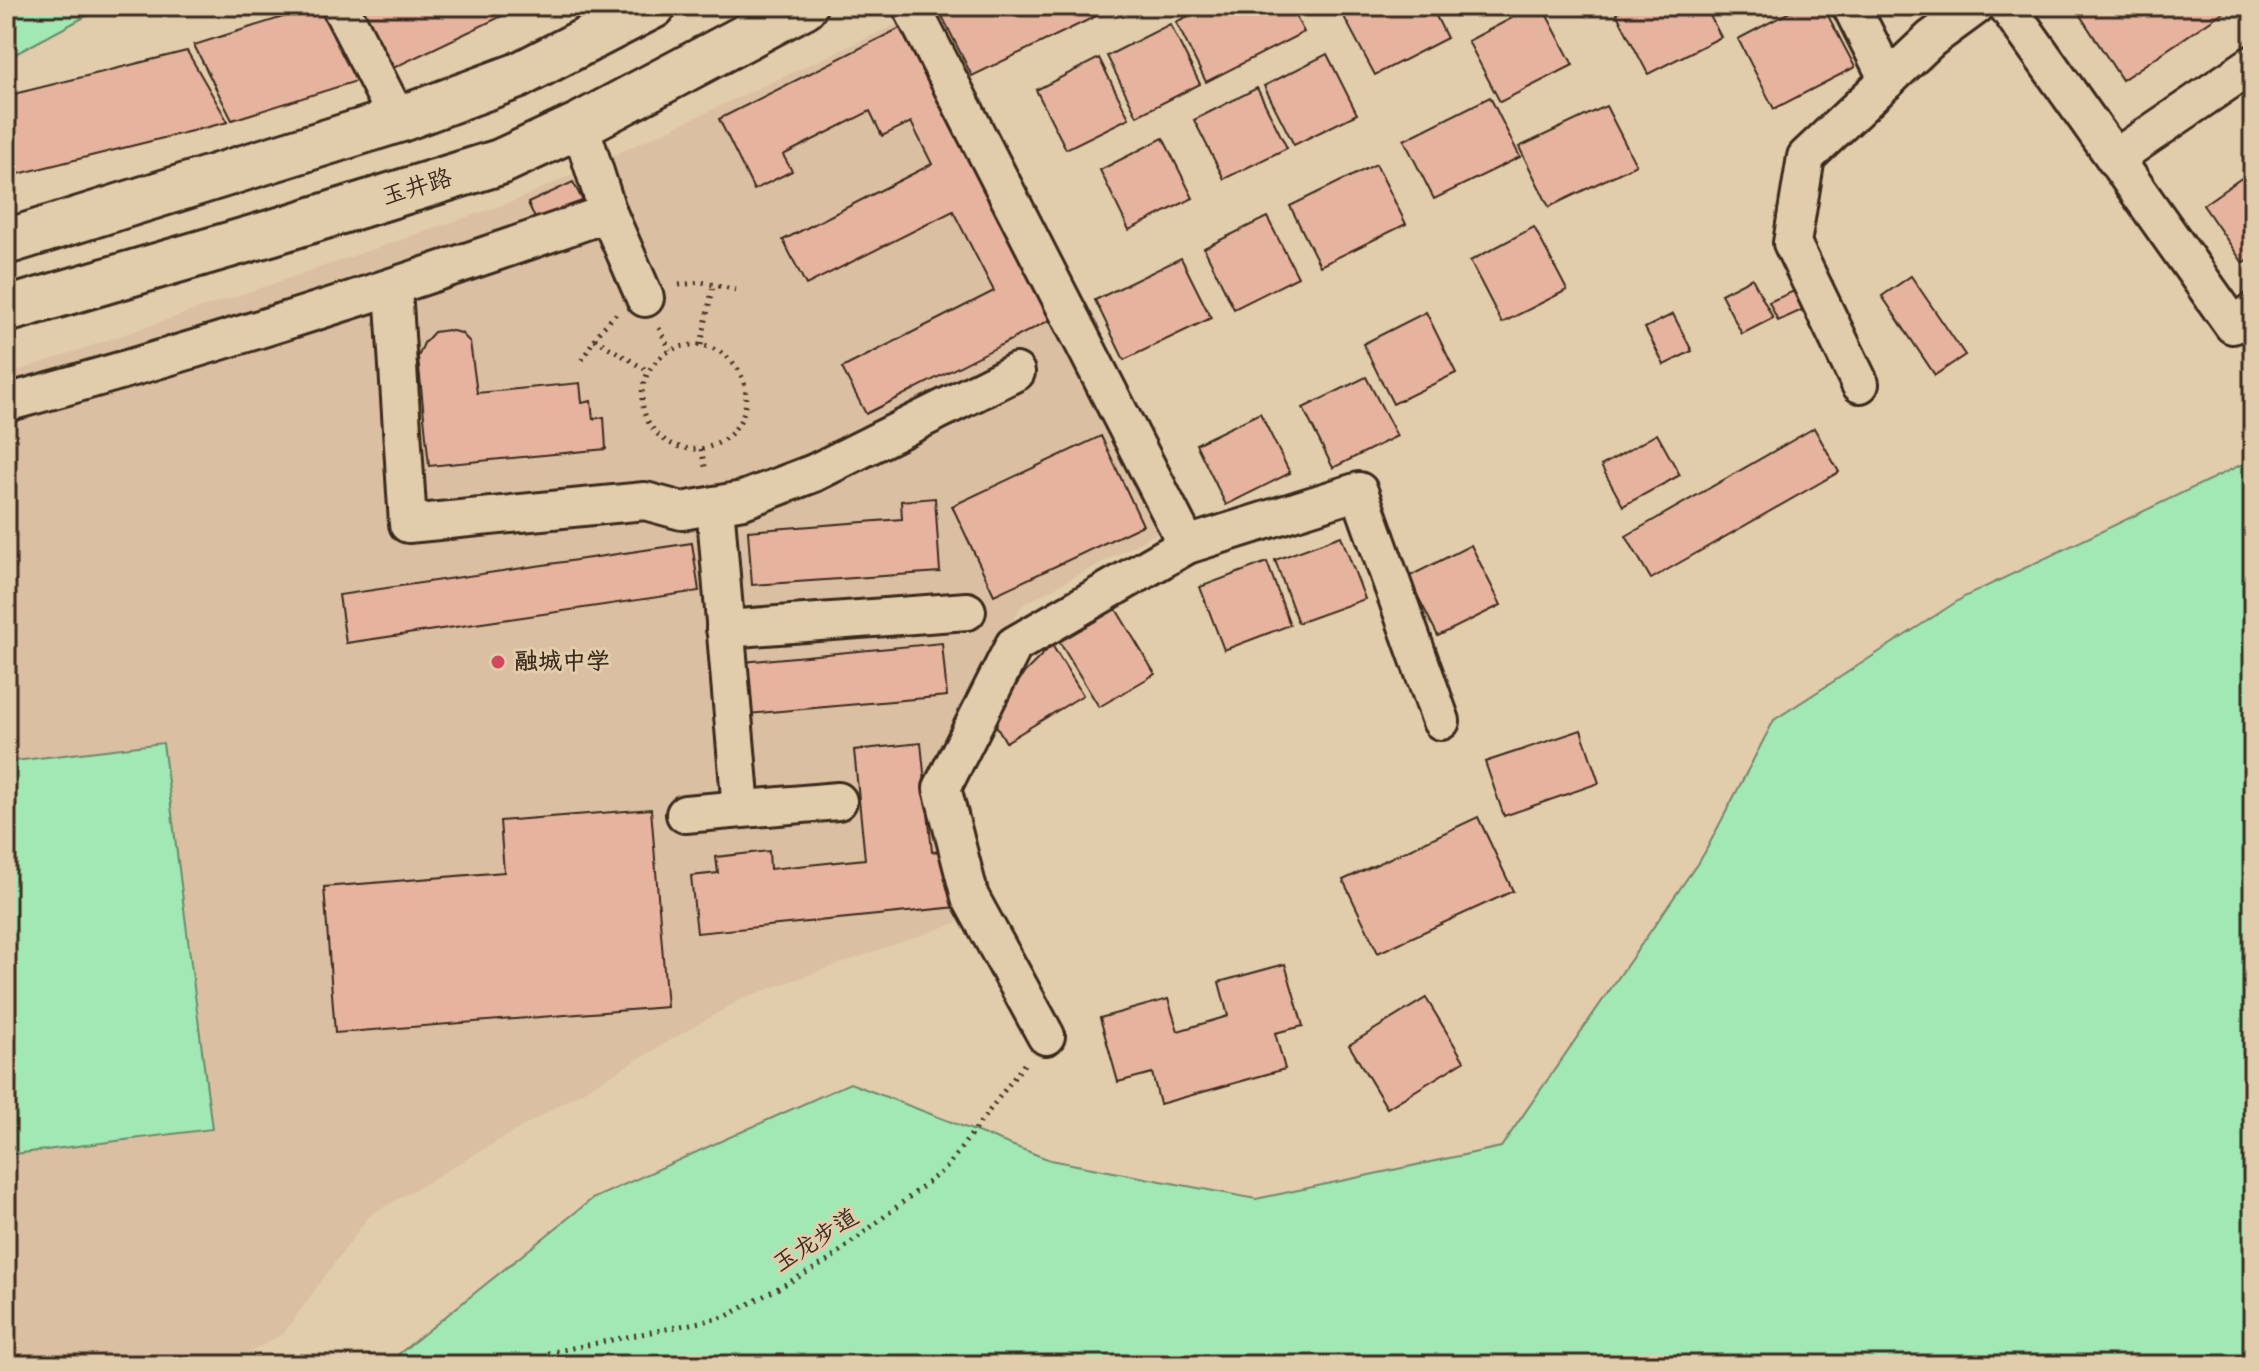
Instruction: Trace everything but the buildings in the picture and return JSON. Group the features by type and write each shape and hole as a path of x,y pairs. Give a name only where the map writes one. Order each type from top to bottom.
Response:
{"street":[{"path":"340,6 398,120"},
{"path":"6,242 398,120 517,76 653,6"},
{"name":"玉井路","path":"6,310 500,162 580,125 804,6"},
{"path":"911,6 1187,545"},
{"path":"1851,6 1888,80"},
{"path":"1860,384 1792,243 1806,157 1931,39 1976,6"},
{"path":"2007,6 2233,325 2253,312"},
{"path":"2115,158 2253,64"},
{"path":"580,125 608,213 645,298"},
{"path":"6,403 99,378 393,288 608,213"},
{"path":"393,288 408,524 645,501 682,511 743,500 814,473 1016,372"},
{"path":"1046,1036 970,897 942,788 1014,645 1187,545 1359,491 1441,721"},
{"path":"715,505 741,809"},
{"path":"725,629 967,611"},
{"path":"685,814 838,801"}],"path":[{"path":"701,345 713,285"},
{"path":"595,339 648,371"},
{"path":"701,345 726,356 738,368 745,384 743,417 734,431 721,442 706,448 688,449 670,445 655,434 645,418 641,401 642,383 648,371 663,354 679,346 701,345"},
{"name":"玉龙步道","path":"543,1365 543,1354 725,1317 828,1261 946,1168 1046,1036"}],"shaded area":[{"name":"融城中学","path":"904,21 1165,529 1022,605 956,719 935,784 969,918 743,998 369,1216 283,1334 225,1365 6,1365 6,375 517,200"}],"green space":[{"path":"6,6 105,6 6,59"},
{"path":"2253,459 2253,1365 385,1365 592,1199 850,1083 1050,1160 1256,1199 1501,1147 1704,854 1774,720 1964,597"},
{"path":"163,743 212,1129 6,1155 6,762"}],"place":[{"name":"融城中学","path":"498,662"}]}
